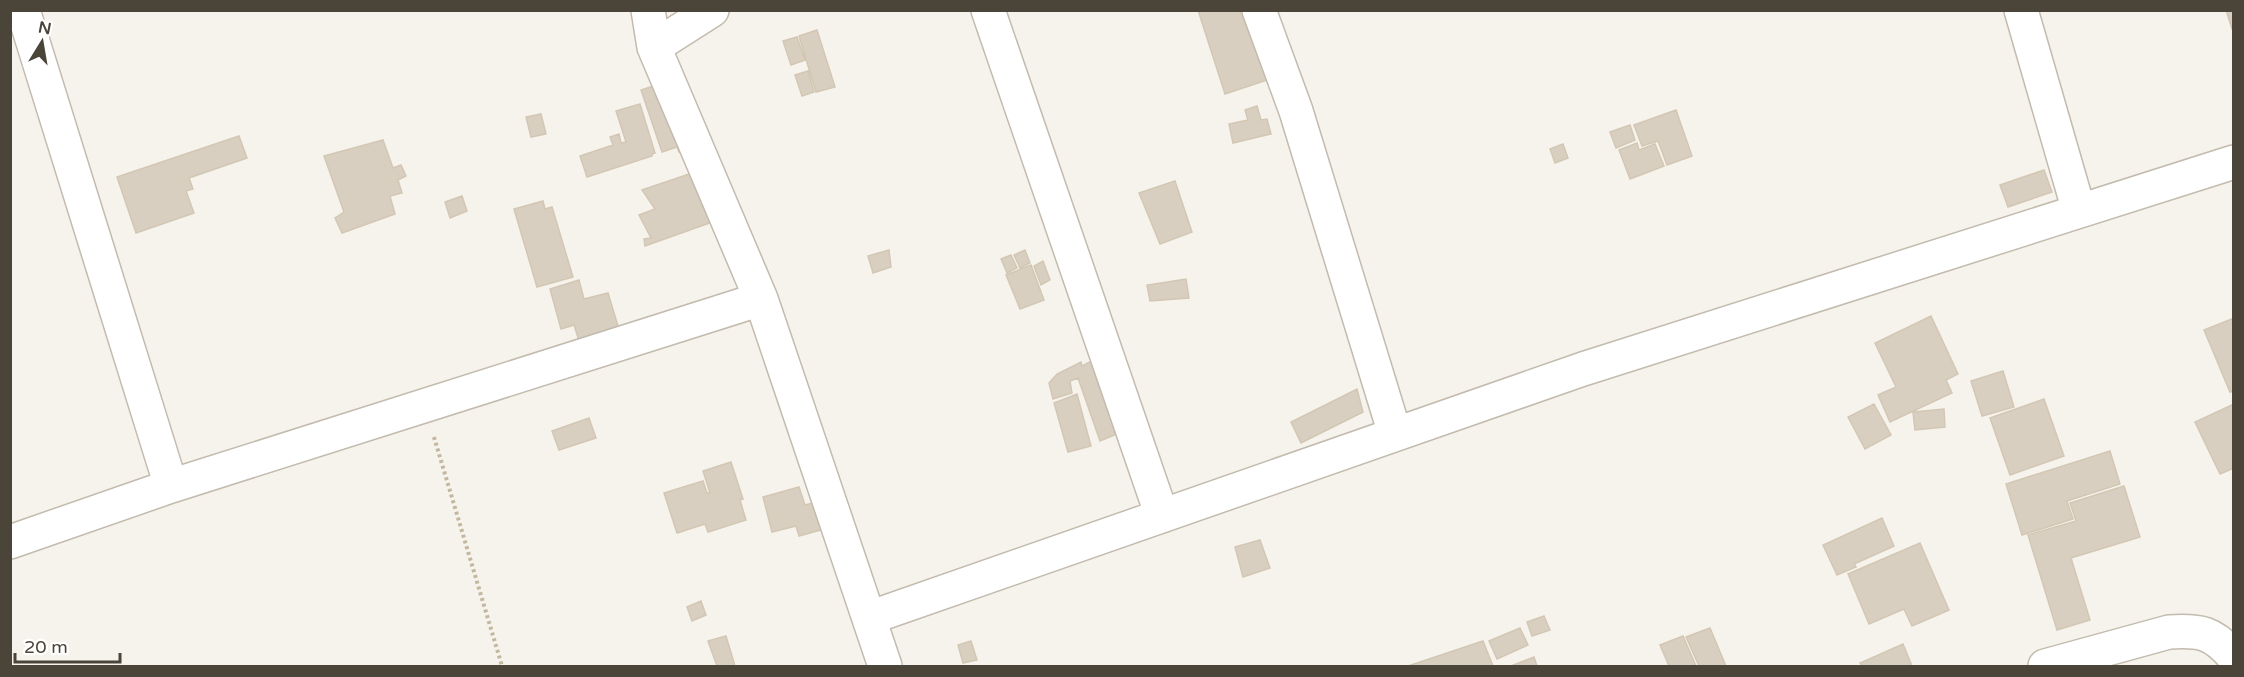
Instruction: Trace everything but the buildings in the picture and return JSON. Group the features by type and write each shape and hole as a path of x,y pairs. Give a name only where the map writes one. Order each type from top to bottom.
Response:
{"street":[{"path":"23,10 171,486"},
{"path":"648,10 654,47 761,299 885,666"},
{"path":"654,47 712,10"},
{"path":"988,10 1162,516"},
{"path":"1259,10 1296,111 1395,434"},
{"path":"2021,10 2079,211"},
{"path":"868,618 1583,369 2234,162"},
{"path":"10,542 171,486 761,299"},
{"path":"2045,666 2169,632 2187,630 2205,633 2221,642 2234,657"}],"path":[{"path":"424,406 502,666"}]}
